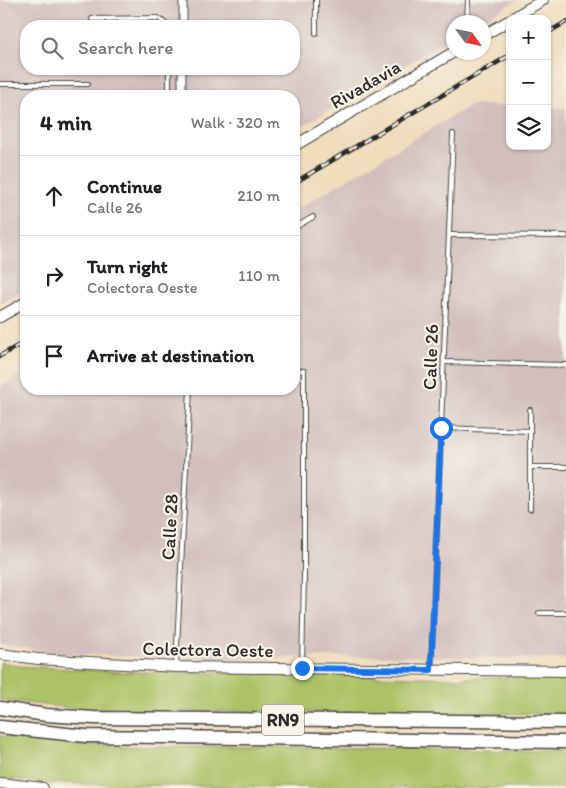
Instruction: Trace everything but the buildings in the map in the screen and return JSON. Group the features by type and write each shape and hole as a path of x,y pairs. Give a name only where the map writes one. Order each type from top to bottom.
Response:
{"highway":[{"name":"RN9","path":"0,708 46,715 94,718 566,722"},
{"name":"RN9","path":"0,727 95,737 566,742"}],"street":[{"path":"182,20 183,0"},
{"path":"517,15 543,0"},
{"path":"491,31 506,21"},
{"name":"Rivadavia","path":"300,142 446,57"},
{"path":"182,75 182,90"},
{"path":"0,317 20,305"},
{"name":"Colectora Oeste","path":"0,654 38,660 176,667 566,671"},
{"path":"0,783 43,788"}],"lane":[{"path":"316,0 316,33"},
{"path":"468,0 468,15"},
{"path":"92,19 158,18 160,20"},
{"path":"169,75 169,90"},
{"path":"0,84 88,84"},
{"name":"Calle 26","path":"431,670 452,134"},
{"path":"300,225 313,217"},
{"path":"448,236 566,236"},
{"path":"444,362 566,365"},
{"path":"300,371 304,371 302,668"},
{"name":"Calle 28","path":"176,667 190,395"},
{"path":"530,410 530,509"},
{"path":"441,428 530,431"},
{"path":"530,467 566,468"},
{"path":"540,613 566,613"}],"shaded area":[{"path":"0,0 517,0 490,15 446,15 446,41 300,127 300,90 20,90 20,292 0,304"},
{"path":"471,105 506,106 506,150 551,150 551,107 566,108 566,659 386,656 212,659 64,654 0,644 0,387 20,375 20,395 300,395 300,207"}],"green space":[{"path":"0,662 19,666 119,672 457,678 566,677 566,714 147,711 71,708 0,700"},
{"path":"0,736 36,741 110,746 566,751 566,788 338,788 49,783 0,778"}],"railway":[{"path":"551,31 566,22"},
{"path":"300,179 506,57"},
{"path":"0,356 20,344"}],"route":[{"path":"302,668 431,670 441,428"}]}
